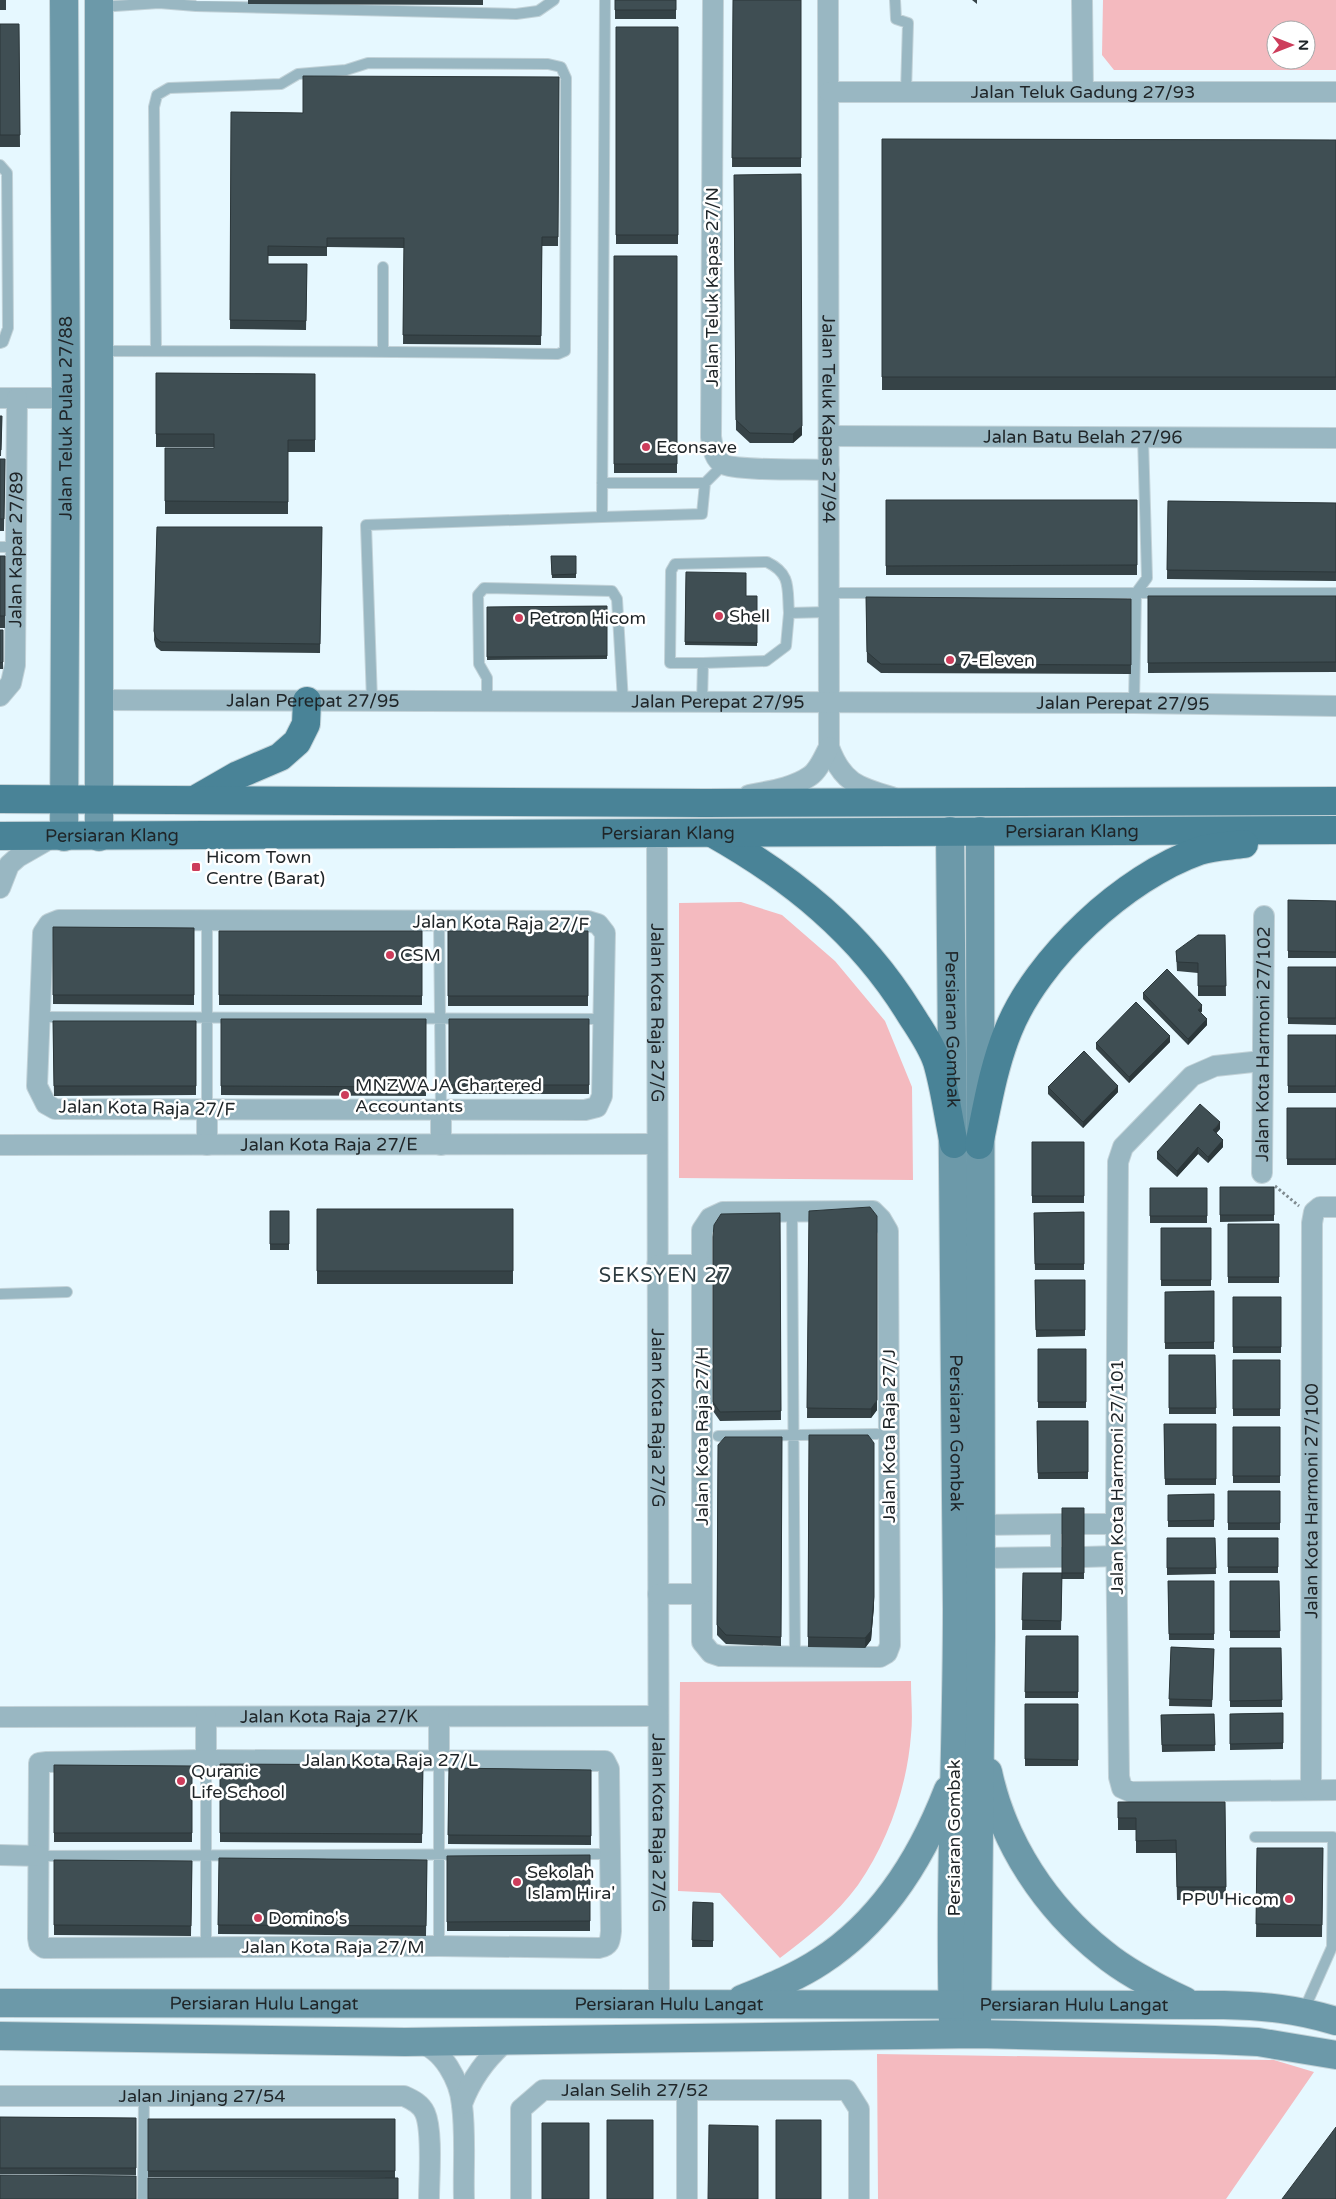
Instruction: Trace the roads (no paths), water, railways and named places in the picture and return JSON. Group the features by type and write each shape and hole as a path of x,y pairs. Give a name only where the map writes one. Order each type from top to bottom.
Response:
{"main road":[{"name":"Jalan Teluk Pulau 27/88","path":"59,837 65,799 66,398 64,0"},
{"name":"Jalan Teluk Pulau 27/88","path":"99,4 99,837"},
{"path":"197,799 238,775 280,757 297,742 306,724 307,701"},
{"name":"Persiaran Klang","path":"0,799 706,803 1336,801"},
{"name":"Persiaran Klang","path":"0,836 1329,830"},
{"path":"967,1145 1008,1030 1026,997 1044,969 1076,934 1118,897 1164,866 1202,850 1329,830"},
{"name":"Persiaran Gombak","path":"950,831 967,1145 980,1525 980,1737 965,2004"},
{"name":"Persiaran Gombak","path":"965,2035 954,1776 967,1145 980,831"},
{"path":"710,832 769,867 826,913 855,940 883,972 925,1038 936,1061 967,1145"},
{"path":"980,1737 992,1793 1010,1838 1026,1868 1048,1898 1102,1953 1150,1983 1192,2004"},
{"path":"729,2004 789,1980 821,1961 854,1936 886,1902 916,1861 937,1818 954,1776"},
{"name":"Persiaran Hulu Langat","path":"0,2003 1192,2004 1264,2006 1303,2011 1336,2022"},
{"name":"Persiaran Hulu Langat","path":"0,2036 405,2042 509,2039 965,2035 1215,2040 1267,2044 1336,2055"}],"street":[{"name":"Jalan Teluk Kapas 27/N","path":"713,0 711,437 715,456 724,464"},
{"name":"Jalan Teluk Kapas 27/94","path":"828,0 829,746"},
{"path":"1082,0 1083,92"},
{"name":"Jalan Teluk Gadung 27/93","path":"829,92 1336,92"},
{"path":"9,398 66,398"},
{"name":"Jalan Kapar 27/89","path":"0,696 11,683 15,665 8,547 9,398"},
{"name":"Jalan Batu Belah 27/96","path":"829,436 1336,438"},
{"path":"724,464 740,468 829,470"},
{"name":"Jalan Perepat 27/95","path":"99,700 1134,703 1336,706"},
{"path":"829,746 836,765 852,783 912,803"},
{"path":"706,803 758,793 811,776 829,746"},
{"name":"Jalan Kota Raja 27/G","path":"657,833 659,2004"},
{"path":"0,888 9,865 18,857 59,837"},
{"name":"Jalan Kota Harmoni 27/102","path":"1262,1174 1264,916"},
{"name":"Jalan Kota Raja 27/F","path":"59,920 207,920 588,921 598,924 605,933 604,1085 597,1107 585,1110 207,1111 55,1109 46,1104 37,1086 42,933 49,924 59,920"},
{"name":"Jalan Kota Harmoni 27/101","path":"1262,1061 1215,1066 1192,1076 1123,1147 1118,1162 1116,1524 1120,1777 1122,1788 1131,1792 1311,1790"},
{"path":"441,1109 441,1145"},
{"path":"207,1111 207,1145"},
{"name":"Jalan Kota Raja 27/E","path":"0,1145 657,1144"},
{"name":"Jalan Kota Harmoni 27/100","path":"1311,1790 1312,1223 1314,1212 1320,1207 1336,1207"},
{"name":"Jalan Kota Raja 27/J","path":"710,1218 723,1212 873,1211 882,1219 888,1231 890,1645 887,1653 880,1656 720,1656 711,1652"},
{"name":"Jalan Kota Raja 27/H","path":"710,1218 702,1230 702,1642 711,1652"},
{"path":"657,1265 702,1265"},
{"path":"980,1525 1059,1524"},
{"path":"1084,1524 1116,1524"},
{"path":"1084,1557 1117,1556"},
{"path":"980,1558 1059,1557"},
{"path":"658,1594 702,1594"},
{"name":"Jalan Kota Raja 27/K","path":"0,1717 658,1716"},
{"path":"206,1717 206,1760"},
{"path":"439,1717 439,1760"},
{"name":"Jalan Kota Raja 27/L","path":"38,1768 40,1764 47,1762 595,1760"},
{"name":"Jalan Kota Raja 27/M","path":"38,1768 38,1938 44,1948 605,1947 609,1943 611,1931 609,1769 605,1761 595,1760"},
{"path":"1311,1790 1336,1790"},
{"path":"0,1855 39,1856"},
{"path":"462,2104 468,2088 490,2054 509,2039"},
{"path":"405,2042 422,2044 434,2051 454,2078 462,2104 464,2199"},
{"name":"Jalan Selih 27/52","path":"522,2199 522,2109 543,2090 846,2090 859,2109 859,2199"},
{"path":"687,2090 687,2199"},
{"name":"Jalan Jinjang 27/54","path":"0,2096 404,2096 415,2101 425,2112 428,2128 429,2199"}],"lane":[{"path":"99,4 196,3 516,14 538,11 554,0"},
{"path":"602,518 604,0"},
{"path":"895,0 896,19 908,23 906,92"},
{"path":"100,351 156,351 383,350 558,354 565,351 566,78 561,67 548,64 368,63 346,70 298,74 281,84 168,88 157,95 154,108 156,351"},
{"path":"0,165 7,173 8,328 3,342 0,343"},
{"path":"383,266 383,350"},
{"path":"1134,703 1136,593 1147,578 1143,437"},
{"path":"372,701 366,524 702,514 705,483 724,464"},
{"path":"602,483 705,483"},
{"path":"767,562 779,567 787,578 789,613 786,646 766,661 703,663 670,663 671,571 675,564 767,562"},
{"path":"487,702 488,678 479,664 478,595 484,588 612,592 617,599 623,702"},
{"path":"789,613 828,603 1136,593 1336,593"},
{"path":"702,702 703,663"},
{"path":"207,920 207,1111"},
{"path":"439,921 441,1109"},
{"path":"40,1017 603,1019"},
{"path":"792,1212 795,1656"},
{"path":"0,1294 67,1292"},
{"path":"718,1436 877,1434"},
{"path":"1059,1524 1059,1557"},
{"path":"206,1760 206,1947"},
{"path":"439,1760 439,1946"},
{"path":"1255,1836 1334,1837 1332,1947 1303,2011"},
{"path":"39,1856 609,1854"},
{"path":"143,2199 144,2097"}],"place":[{"name":"Econsave","path":"646,447"},
{"name":"Shell","path":"719,616"},
{"name":"Petron Hicom","path":"519,618"},
{"name":"7-Eleven","path":"950,660"},
{"name":"Hicom Town Centre (Barat)","path":"196,867"},
{"name":"CSM","path":"390,955"},
{"name":"MNZWAJA Chartered Accountants","path":"345,1095"},
{"name":"Quranic Life School","path":"181,1781"},
{"name":"Sekolah Islam Hira'","path":"517,1882"},
{"name":"PPU Hicom","path":"1289,1899"},
{"name":"Domino's","path":"258,1918"}],"district":[{"name":"SEKSYEN 27","path":"665,1275"}]}
